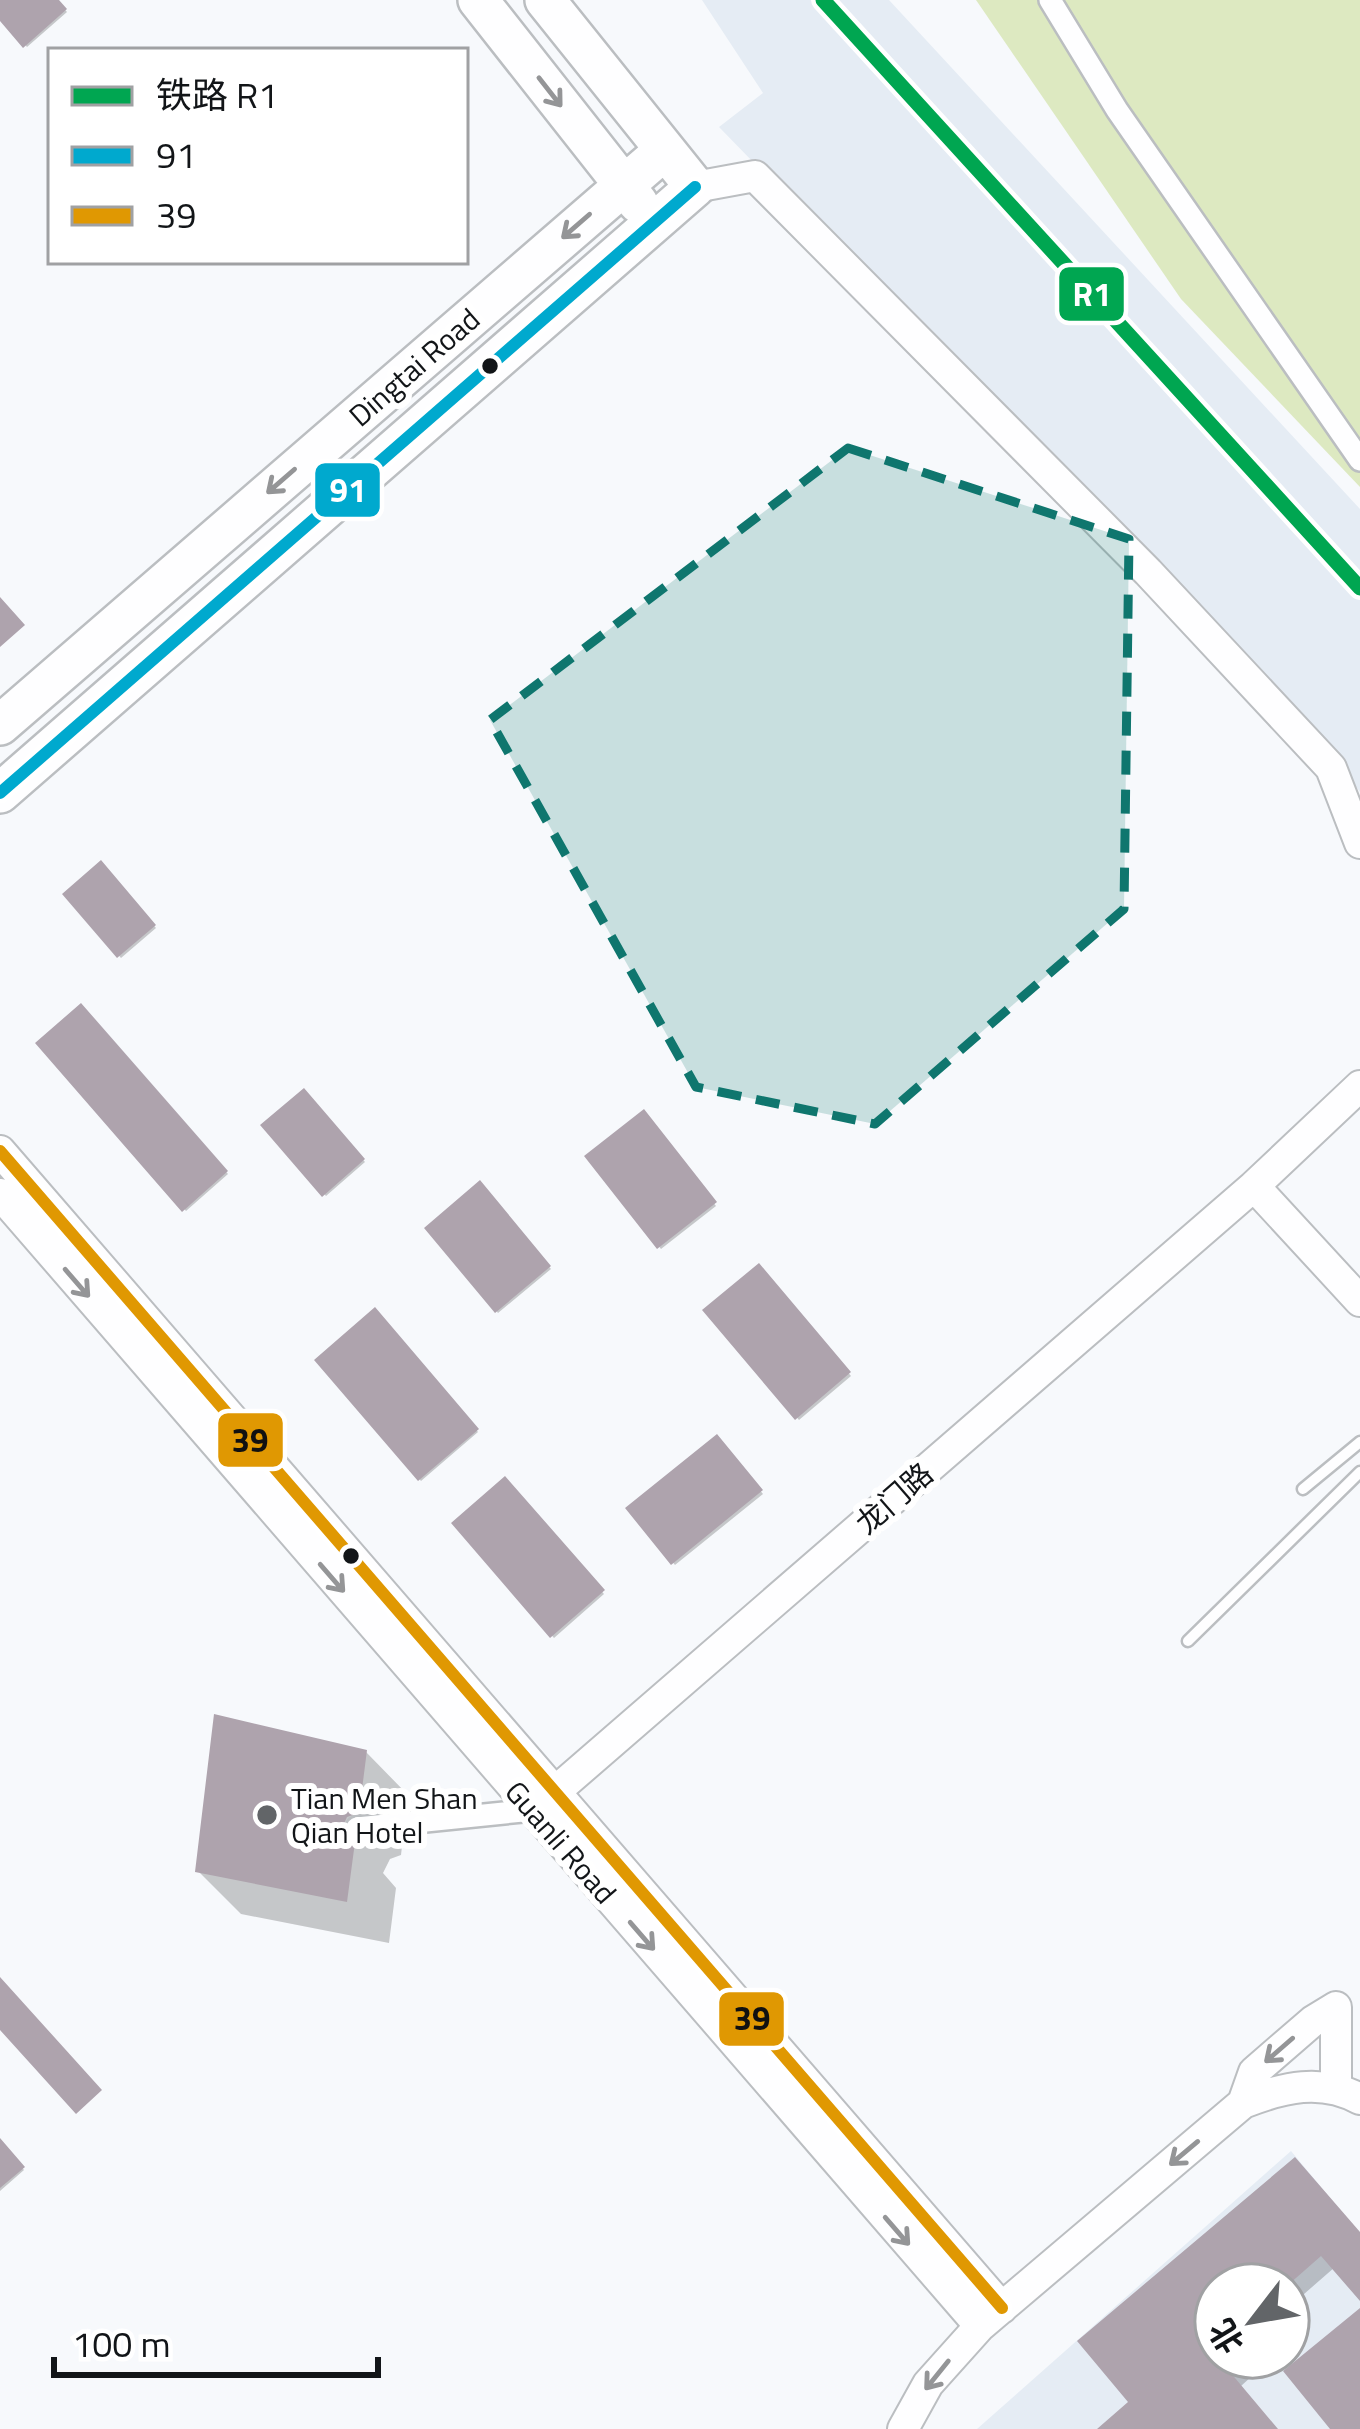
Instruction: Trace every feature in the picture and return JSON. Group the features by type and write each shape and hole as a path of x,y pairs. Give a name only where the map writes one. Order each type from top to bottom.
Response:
{"highway":[{"path":"478,0 654,223"},
{"path":"0,793 695,187 544,0"},
{"name":"Dingtai Road","path":"0,725 665,150"}],"main road":[{"path":"695,187 755,176 1148,572 1331,768 1360,843"},
{"name":"龙门路","path":"544,1801 1255,1186 1360,1085"},
{"name":"Guanli Road","path":"0,1151 544,1801"},
{"path":"1255,1186 1360,1301"},
{"name":"Guanli Road","path":"0,1194 544,1801 991,2317"},
{"path":"1244,2103 1254,2072 1348,1997"},
{"path":"903,2429 928,2384 991,2317 1244,2103 1283,2088 1348,2093 1348,1997"}],"street":[{"path":"1050,0 1117,110 1360,460"},
{"path":"357,1828 544,1801"}],"lane":[{"path":"1304,1490 1360,1442"},
{"path":"1188,1641 1360,1472"}],"highlighted area":[{"path":"848,448 1129,539 1124,909 875,1124 696,1087 490,720"}],"shaded area":[{"path":"702,0 889,0 1360,509 1360,792 1336,760 719,127 763,93"},
{"path":"1291,2151 1360,2234 1360,2429 977,2429"}],"green space":[{"path":"976,0 1360,0 1360,487 1181,299"}],"building":[{"path":"0,0 59,0 67,9 23,48 0,21"},
{"path":"0,597 25,625 0,647"},
{"path":"101,860 156,925 117,958 62,894"},
{"path":"81,1003 228,1171 182,1212 35,1043"},
{"path":"304,1088 365,1159 322,1197 260,1125"},
{"path":"644,1109 717,1202 657,1249 584,1156"},
{"path":"480,1180 551,1266 495,1313 424,1228"},
{"path":"759,1263 851,1372 795,1420 702,1310"},
{"path":"375,1307 479,1429 418,1481 314,1360"},
{"path":"717,1434 763,1490 671,1565 625,1508"},
{"path":"505,1476 605,1590 550,1638 451,1523"},
{"path":"214,1714 367,1750 359,1813 347,1817 342,1828 346,1838 355,1842 347,1902 195,1872"},
{"path":"0,1977 102,2090 76,2114 0,2030"},
{"path":"0,2138 25,2167 0,2188"},
{"path":"1295,2157 1360,2232 1360,2301 1321,2256 1312,2264 1192,2261 1192,2381 1238,2381 1278,2429 1097,2429 1128,2402 1077,2341"},
{"path":"1360,2308 1360,2429 1330,2429 1291,2381 1312,2381 1312,2347"}],"rail line":[{"name":"R1","path":"823,0 1360,588"}],"transit line":[{"name":"91","path":"0,793 695,187"},
{"name":"39","path":"0,1151 1002,2308"}],"place":[{"name":"Tian Men Shan Qian Hotel","path":"267,1815"}]}
